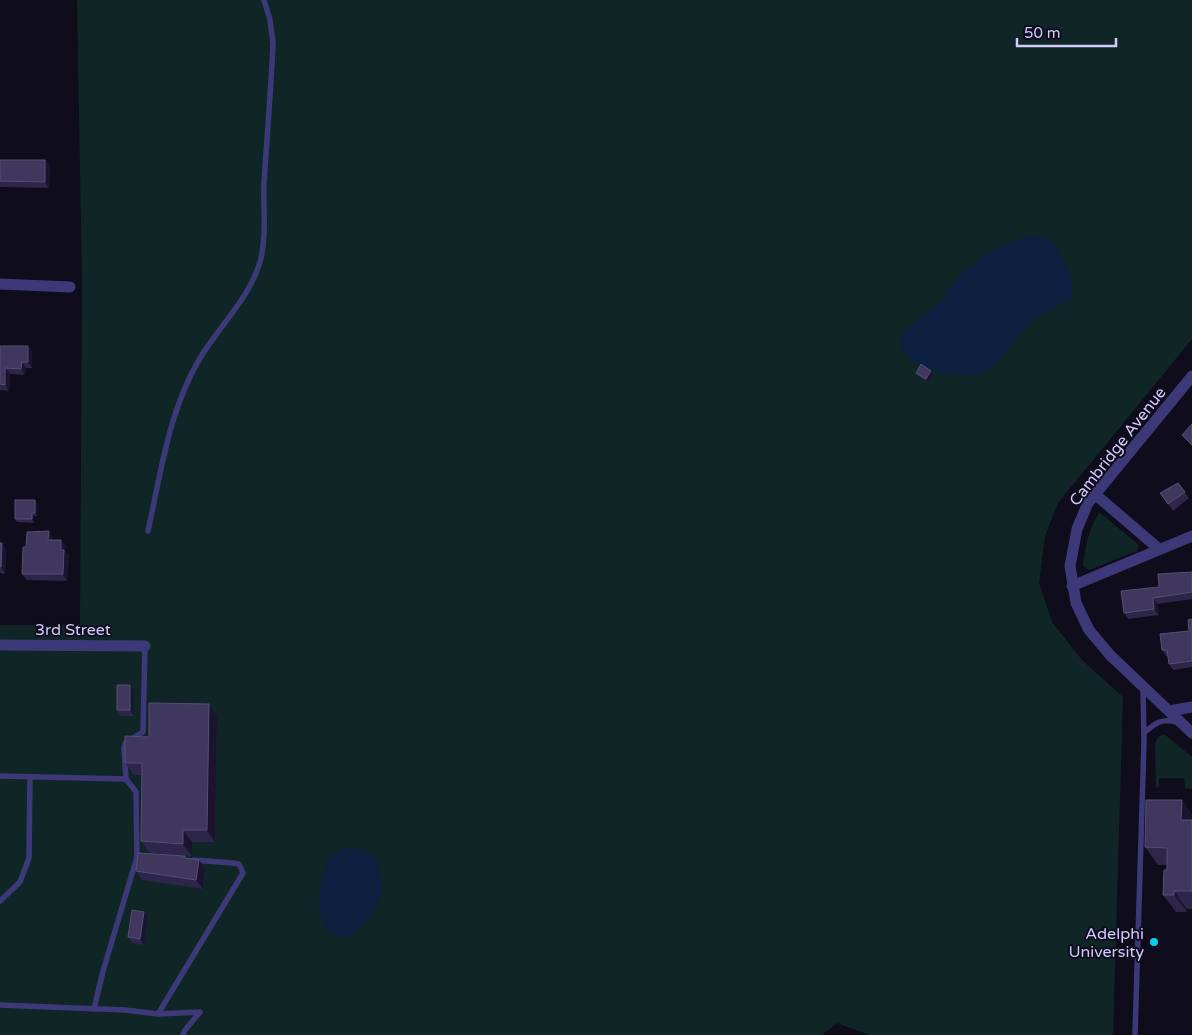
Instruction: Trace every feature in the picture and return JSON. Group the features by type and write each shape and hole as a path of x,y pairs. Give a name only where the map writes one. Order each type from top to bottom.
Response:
{"street":[{"path":"0,284 70,286"},
{"name":"Cambridge Avenue","path":"1192,376 1082,514 1070,566 1076,603 1089,630 1110,655 1192,733"},
{"path":"1096,495 1159,550"},
{"path":"1072,586 1192,536"},
{"name":"3rd Street","path":"0,645 145,646"},
{"path":"1169,711 1192,708"}],"lane":[{"path":"148,531 170,430 185,389 200,358 251,284 260,262 264,235 264,181 273,43 270,20 264,0"},
{"path":"94,1008 103,971 139,857 136,792 126,779 124,748 126,742 142,732 145,646"},
{"path":"1135,1035 1144,733 1143,686"},
{"path":"1144,733 1160,720 1181,723"},
{"path":"0,776 126,779"},
{"path":"0,901 20,882 30,858 30,777"},
{"path":"158,1014 243,873 239,864 186,860"},
{"path":"0,1005 94,1008 158,1014 200,1012 183,1035"}],"green space":[{"path":"77,0 1192,0 1192,339 1058,503 1045,536 1039,583 1052,622 1082,660 1123,697 1113,1035 870,1035 837,1023 822,1035 0,1035 0,625 80,625 82,281"},
{"path":"1099,512 1139,545 1137,551 1089,570 1083,566 1085,551 1090,531"},
{"path":"1164,734 1192,757 1192,789 1185,788 1184,778 1159,778 1159,787 1156,788 1155,743 1158,737"}],"water":[{"path":"1030,235 1048,238 1058,251 1070,274 1073,290 1072,298 1033,319 992,367 981,374 961,376 945,374 914,363 905,355 900,346 900,338 905,331 942,300 956,279 987,253"},
{"path":"343,848 360,850 376,857 382,881 381,896 376,908 350,937 337,937 325,927 320,914 319,893 324,871 330,856"}],"building":[{"path":"0,160 45,160 45,182 0,181"},
{"path":"0,346 28,346 28,362 22,362 21,369 5,368 5,385 0,384"},
{"path":"921,364 931,371 926,379 916,373"},
{"path":"1192,424 1192,445 1182,435"},
{"path":"1178,483 1185,492 1168,504 1160,493"},
{"path":"15,500 35,500 35,513 32,513 32,519 15,519"},
{"path":"49,531 48,540 61,540 61,550 64,550 63,574 22,574 23,547 26,547 27,532"},
{"path":"0,543 2,543 1,567 0,567"},
{"path":"1192,572 1192,592 1153,598 1154,609 1124,613 1121,591 1159,587 1158,574"},
{"path":"1192,619 1192,661 1169,664 1167,650 1162,650 1160,634 1189,631 1188,620"},
{"path":"117,685 130,685 130,710 117,710"},
{"path":"149,703 209,704 207,830 183,830 183,844 141,841 142,763 125,763 125,736 149,737"},
{"path":"1146,800 1182,800 1181,820 1192,820 1192,891 1174,891 1174,895 1163,895 1164,870 1167,870 1167,848 1145,847"},
{"path":"138,853 185,856 185,858 199,860 196,880 136,871"},
{"path":"132,910 144,912 140,939 128,937"}],"place":[{"name":"Adelphi University","path":"1154,942"}]}
